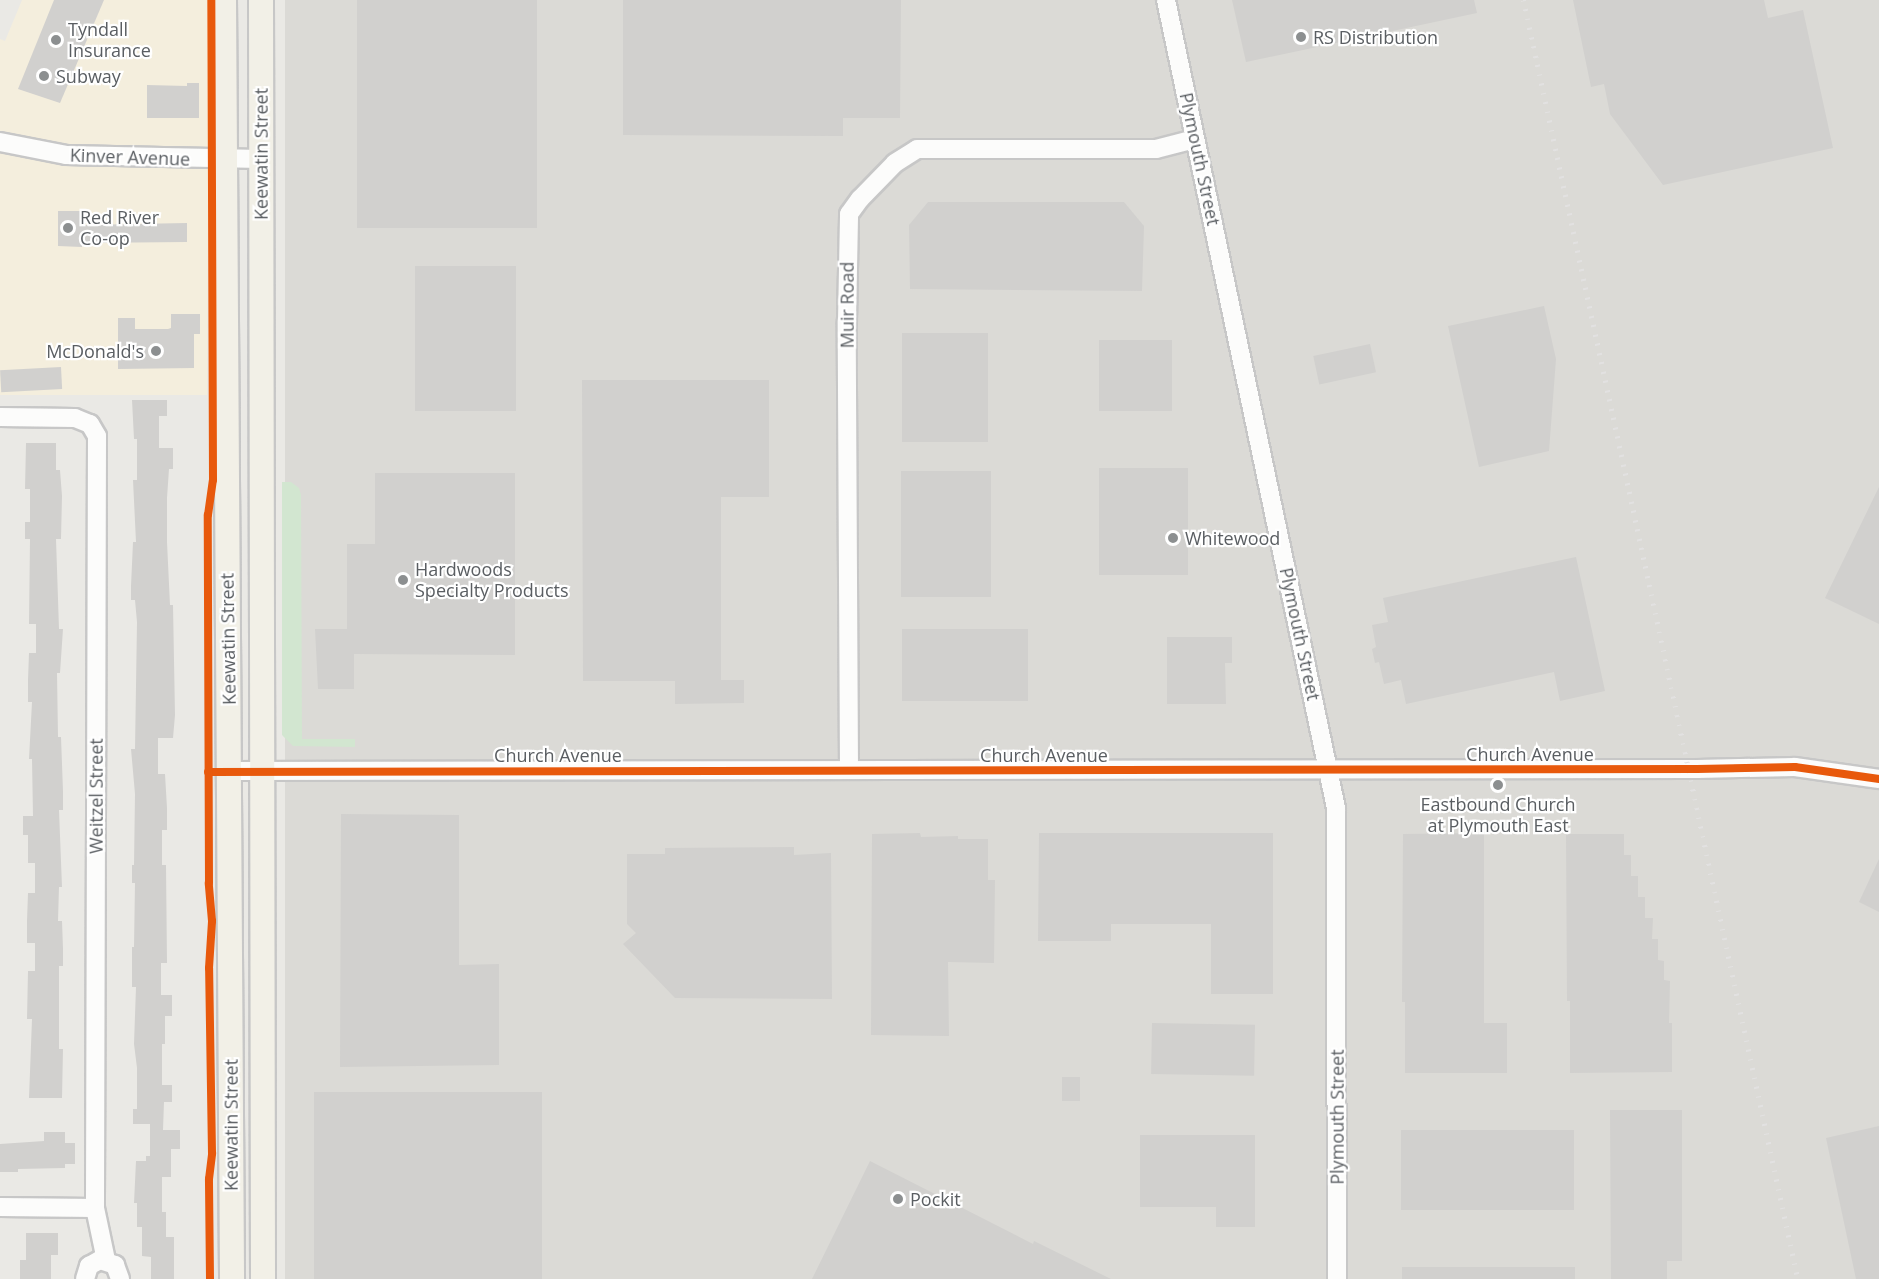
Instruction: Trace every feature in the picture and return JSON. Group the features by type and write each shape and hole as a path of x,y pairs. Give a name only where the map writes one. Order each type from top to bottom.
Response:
{"main road":[{"name":"Keewatin Street","path":"224,0 223,160 232,1279"},
{"name":"Keewatin Street","path":"261,0 263,1279"}],"street":[{"name":"Plymouth Street","path":"1166,0 1336,808 1337,1279"},
{"name":"Muir Road","path":"849,770 847,264 849,214 860,199 895,163 917,149 1156,149 1195,139"},
{"name":"Kinver Avenue","path":"0,142 66,155 261,159"},
{"name":"Weitzel Street","path":"0,417 75,418 90,424 97,436 95,1208 106,1260 118,1269 120,1279"},
{"name":"Church Avenue","path":"229,771 1795,767 1856,773 1879,779"},
{"path":"0,1207 95,1208"},
{"path":"86,1279 86,1273 93,1263 106,1260"}],"shaded area":[{"path":"22,0 209,0 207,395 0,395 0,39 5,41"},
{"path":"285,0 1879,0 1879,1279 285,1279"}],"green space":[{"path":"282,482 291,482 299,488 301,495 302,739 355,739 355,747 293,746 282,735"}],"building":[{"path":"54,0 104,0 60,103 18,89"},
{"path":"357,0 537,0 537,228 357,228"},
{"path":"623,0 901,0 900,118 843,118 843,136 623,135"},
{"name":"RS Distribution","path":"1232,0 1474,0 1477,13 1246,62"},
{"path":"1573,0 1764,0 1768,18 1803,10 1833,148 1663,185 1610,114 1604,84 1591,87"},
{"path":"187,83 199,83 199,118 147,118 147,85 187,86"},
{"path":"928,202 1124,202 1144,226 1142,291 910,289 909,225"},
{"path":"58,211 82,211 82,225 187,223 187,242 82,243 82,247 58,246"},
{"path":"415,266 516,266 516,411 415,411"},
{"path":"1544,306 1556,359 1549,451 1479,467 1448,326"},
{"name":"McDonald's","path":"171,314 200,314 200,334 194,334 194,368 118,369 118,318 135,318 135,329 168,329 171,328"},
{"path":"902,333 988,333 988,442 902,442"},
{"path":"1099,340 1172,340 1172,411 1099,411"},
{"path":"1370,344 1376,372 1319,384 1313,356"},
{"path":"61,367 62,389 1,392 0,370"},
{"path":"582,380 769,380 769,497 721,497 721,680 744,680 744,703 675,704 675,681 583,681"},
{"path":"132,400 167,400 167,416 159,416 159,448 173,448 173,469 169,469 167,498 167,542 170,605 173,605 175,715 173,738 158,738 158,774 165,774 167,808 167,830 162,830 162,865 166,865 167,963 161,963 161,995 172,995 172,1016 165,1016 162,1085 172,1085 172,1102 164,1102 163,1130 180,1130 180,1149 171,1149 171,1177 162,1177 162,1212 166,1212 166,1237 174,1237 174,1279 151,1279 151,1257 142,1256 142,1227 137,1227 137,1203 134,1203 136,1161 146,1161 146,1156 150,1156 150,1124 133,1124 133,1109 137,1109 137,1068 134,1044 136,987 132,987 135,883 132,883 132,865 134,865 135,794 131,749 135,749 137,622 135,600 131,600 131,586 133,542 136,542 133,480 137,480 137,439 134,439"},
{"path":"26,443 56,443 56,470 60,470 62,496 61,539 56,539 59,629 63,629 60,673 57,673 58,737 61,737 63,791 63,810 59,810 62,887 59,887 58,921 62,921 63,949 63,966 59,966 59,1049 63,1049 62,1098 29,1098 32,1019 27,1019 28,971 35,971 35,943 27,943 27,921 28,893 35,893 35,863 28,863 28,835 23,835 23,816 33,816 32,759 29,759 32,702 28,702 28,680 29,653 36,653 36,624 29,624 30,539 25,539 25,522 30,522 30,489 25,489"},
{"path":"1099,468 1188,468 1188,575 1099,575"},
{"path":"901,471 991,471 991,597 901,597"},
{"path":"375,473 515,473 515,655 354,654 354,689 318,689 315,629 347,629 347,544 375,544"},
{"path":"1879,487 1879,624 1825,598"},
{"path":"1576,557 1605,691 1560,701 1554,672 1406,704 1401,680 1384,684 1379,662 1375,663 1372,649 1376,647 1372,625 1388,622 1383,598"},
{"path":"902,629 1028,629 1028,701 902,701"},
{"path":"1167,637 1232,637 1232,663 1225,663 1226,704 1167,704"},
{"path":"341,814 459,815 459,965 499,964 499,1065 340,1067"},
{"path":"920,833 921,837 958,836 958,839 988,839 988,880 995,880 994,963 948,962 949,1036 871,1035 872,834"},
{"path":"1039,833 1273,833 1273,994 1211,994 1211,924 1111,924 1111,941 1038,941"},
{"path":"1484,833 1484,1023 1507,1023 1507,1073 1405,1073 1405,1002 1402,1002 1403,834"},
{"path":"1566,834 1624,834 1624,855 1631,855 1631,876 1638,876 1638,897 1645,897 1645,918 1653,918 1652,939 1658,939 1658,960 1664,961 1664,980 1670,981 1669,1023 1672,1023 1672,1072 1570,1073"},
{"path":"794,847 794,855 831,853 832,999 675,998 623,944 636,933 627,924 627,854 665,854 665,848"},
{"path":"1879,859 1879,912 1859,902"},
{"path":"1152,1023 1255,1025 1254,1076 1151,1074"},
{"path":"1062,1077 1080,1077 1080,1101 1062,1101"},
{"path":"314,1092 542,1092 542,1279 314,1279"},
{"path":"1610,1110 1682,1110 1682,1261 1667,1261 1667,1279 1611,1279"},
{"path":"1879,1126 1879,1279 1856,1279 1826,1138"},
{"path":"1401,1130 1574,1130 1574,1210 1401,1210"},
{"path":"44,1132 65,1132 65,1143 75,1143 75,1164 65,1164 65,1168 18,1169 18,1172 0,1172 0,1144 44,1141"},
{"path":"1140,1135 1255,1135 1255,1227 1216,1227 1216,1207 1140,1207"},
{"name":"Pockit","path":"870,1161 1033,1244 1034,1241 1111,1279 812,1279"},
{"path":"26,1233 58,1233 58,1255 51,1255 51,1279 20,1279 20,1260 26,1260"},
{"path":"1402,1267 1575,1267 1575,1279 1402,1279"}],"railway":[{"path":"1524,0 1798,1279"}],"cycle path":[{"path":"210,1279 209,1179 212,1153 209,968 212,921 209,883 208,515 213,480 211,0"},
{"path":"208,772 1795,767 1879,779"}],"place":[{"name":"RS Distribution","path":"1301,37"},
{"name":"Tyndall Insurance","path":"56,40"},
{"name":"Subway","path":"44,76"},
{"name":"Red River Co-op","path":"68,228"},
{"name":"McDonald's","path":"156,351"},
{"name":"Whitewood","path":"1173,538"},
{"name":"Hardwoods Specialty Products","path":"403,580"},
{"name":"Eastbound Church at Plymouth East","path":"1498,785"},
{"name":"Pockit","path":"898,1199"}]}
